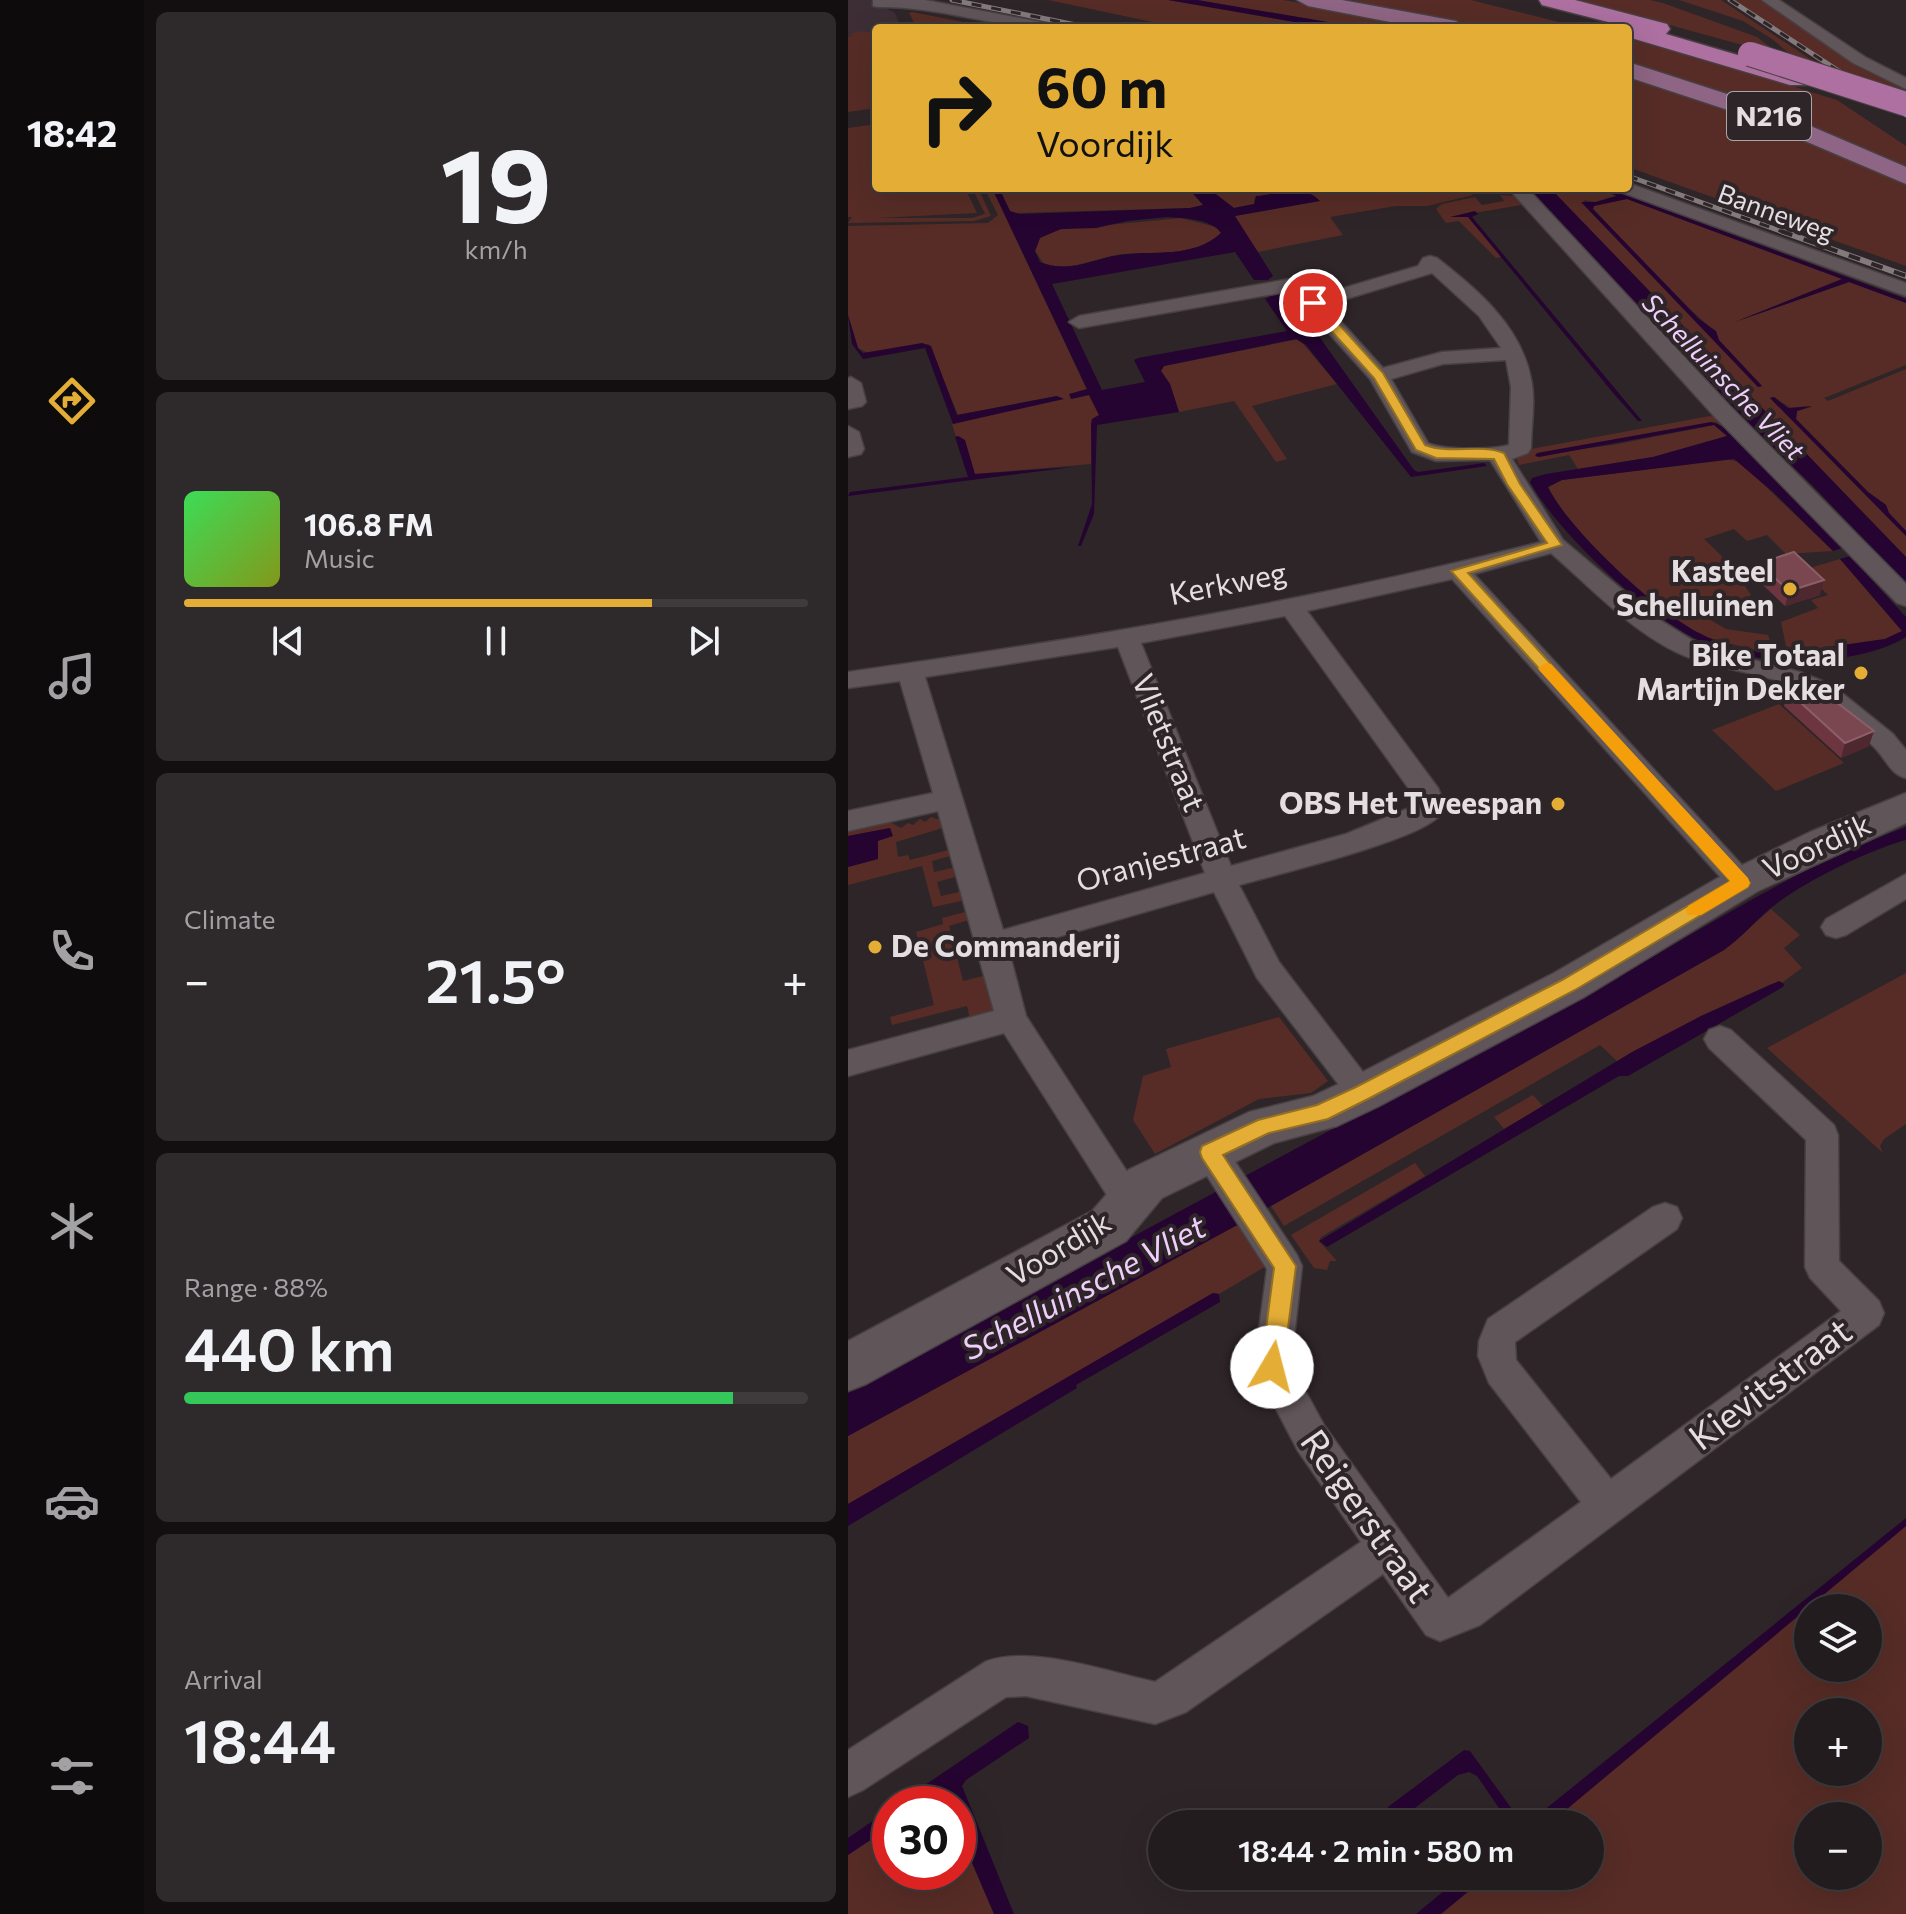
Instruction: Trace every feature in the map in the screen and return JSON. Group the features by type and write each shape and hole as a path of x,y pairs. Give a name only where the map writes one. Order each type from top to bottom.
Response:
{"highway":[{"path":"1550,0 1630,24"},
{"path":"1526,3 1606,24"},
{"path":"1632,25 1906,104"},
{"path":"1632,31 1744,58 1906,115"}],"main road":[{"path":"1308,0 1435,24"},
{"name":"N216","path":"1632,70 1755,111 1906,176"}],"street":[{"path":"1769,0 1868,65 1906,84"},
{"path":"878,3 913,2 1026,24"},
{"name":"Banneweg","path":"1632,190 1906,290"},
{"path":"1521,192 1722,411 1777,463 1906,598"},
{"path":"1313,303 1425,270 1430,262 1479,302 1496,323 1521,378 1520,448 1499,456"},
{"path":"1079,322 1296,284 1379,376 1420,447 1436,454 1491,453 1499,456 1555,545 1643,620 1683,646 1736,665 1809,683 1836,699 1884,740 1906,769"},
{"path":"1379,376 1442,358 1511,354"},
{"path":"848,432 853,449 848,450"},
{"name":"Kerkweg","path":"848,680 1126,636 1290,605 1458,571 1555,545"},
{"path":"1458,571 1742,883"},
{"name":"Oranjestraat","path":"992,944 1354,842 1408,822 1428,811 1428,795 1290,605"},
{"name":"Vlietstraat","path":"1126,636 1222,879 1268,970 1363,1093"},
{"path":"910,671 992,944 1011,1019 1129,1201"},
{"path":"848,821 948,799"},
{"name":"Voordijk","path":"848,1367 1109,1226 1145,1184 1218,1164 1265,1126 1321,1113 1363,1093 1569,985 1742,883 1824,842 1906,807"},
{"path":"1836,927 1906,885"},
{"path":"848,1063 1011,1019"},
{"name":"Kievitstraat","path":"1440,1621 1466,1611 1866,1313 1822,1267 1822,1135 1720,1039"},
{"name":"Reigerstraat","path":"1218,1164 1285,1266 1272,1367 1311,1438 1440,1621"},
{"path":"1608,1506 1502,1371 1496,1360 1495,1342 1501,1331 1665,1218"},
{"path":"848,1775 1000,1677 1026,1675 1155,1703 1171,1697 1388,1547"}],"shaded area":[{"path":"848,0 870,0 895,13 899,24 872,24 872,104 848,107"},
{"path":"1048,0 1168,0 1307,24 1162,24"},
{"path":"1197,0 1283,0 1415,24 1339,24"},
{"path":"1351,0 1471,0 1567,24 1461,24"},
{"path":"1580,0 1650,0 1663,3 1757,37 1782,56"},
{"path":"1679,0 1721,0 1827,70 1798,61 1772,39 1743,21"},
{"path":"1728,0 1760,0 1860,68 1906,90 1906,101 1850,83"},
{"path":"912,12 974,24 915,24 909,13"},
{"path":"872,32 872,109 848,112 848,37 853,36 851,33"},
{"path":"1632,40 1837,100 1906,146 1906,170 1632,67"},
{"path":"1632,75 1704,98 1906,182 1906,266 1632,168"},
{"path":"872,125 872,192 967,192 977,213 878,218 972,218 985,214 974,192 980,192 991,216 974,221 848,223 852,217 848,217 848,128"},
{"path":"986,192 994,192 1087,390 1071,399 1089,395 1099,415 1092,420 1091,464 975,474 961,437 956,437 952,424 1057,396 958,415 929,344 868,353 858,348 848,315 848,226 988,223 998,215"},
{"path":"1001,192 1192,192 1204,205 1190,208 1010,211"},
{"path":"1213,192 1289,192 1255,197 1254,204 1234,208"},
{"path":"1305,192 1471,192 1473,195 1427,206 1396,206 1330,217 1343,235 1258,252 1234,216 1319,201"},
{"path":"1554,192 1608,192 1617,195 1595,202 1583,200 1758,387 1762,386 1593,209 1594,205 1627,199 1842,279 1734,322 1849,282 1906,303 1906,365 1824,398 1828,401 1906,369 1906,531 1889,513 1886,505 1868,492 1796,419 1797,411 1812,407 1792,409 1774,397 1770,398 1906,536 1906,557"},
{"path":"1500,195 1519,196 1528,204 1451,217 1468,217 1502,257 1496,258 1459,221 1446,223 1436,209 1442,204 1475,197 1482,205 1504,201"},
{"path":"1181,218 1216,227 1221,233 1187,250 1124,254 1066,266 1044,264 1035,251 1040,238 1055,230"},
{"path":"1299,339 1337,384 1252,406 1287,459 1276,462 1234,401 1179,412 1170,384 1161,371 1164,366"},
{"path":"1710,416 1726,420 1851,547 1843,548 1840,541 1757,455 1716,422 1535,455 1613,445 1714,425 1727,436 1653,457 1578,469 1569,455 1519,465 1514,452"},
{"path":"1726,459 1740,462 1833,551 1786,554 1767,535 1747,541 1734,529 1704,539 1729,563 1751,595 1734,608 1714,609 1704,616 1726,629 1768,635 1776,658 1710,638 1662,608 1616,568 1574,525 1548,487 1562,480"},
{"path":"1840,559 1902,631 1885,639 1794,652 1788,656 1781,622 1818,608 1811,600 1828,595 1803,570"},
{"path":"1779,704 1844,763 1776,791 1712,730"},
{"path":"931,817 944,821 946,827 896,842 898,857 908,855 910,860 952,849 954,855 932,861 934,872 957,867 959,876 937,882 941,896 964,891 966,900 933,907 922,866 848,885 848,867 878,859 878,840 892,836 890,828 848,836 848,827 882,818 901,828 908,823 913,825 920,819 925,822"},
{"path":"1771,909 1800,935 1784,948 1802,968 1783,982 1771,984 1701,1016 1618,1062 1600,1045 1284,1226 1271,1206 1724,950"},
{"path":"969,911 972,919 949,926 963,981 987,975 994,1009 971,1024 967,1006 892,1025 890,1017 934,1005 916,932 943,924 942,918"},
{"path":"1906,973 1906,1124 1884,1139 1880,1146 1883,1153 1767,1048"},
{"path":"1279,1017 1328,1081 1311,1093 1259,1099 1155,1154 1133,1120 1143,1076 1171,1067 1166,1049"},
{"path":"1533,1095 1543,1106 1504,1129 1494,1117"},
{"path":"1415,1163 1425,1176 1321,1237 1319,1241 1337,1261 1330,1261 1327,1270 1314,1268 1291,1235"},
{"path":"1241,1223 1268,1265 1219,1294 1213,1293 848,1504 848,1436"},
{"path":"1906,1526 1906,1914 1441,1914 1470,1890 1604,1890 1604,1810 1566,1810 1794,1619 1794,1682 1882,1682 1882,1594 1825,1594"},
{"path":"872,1839 872,1890 976,1890 976,1872 994,1914 848,1914 848,1855"}],"water":[{"path":"1168,0 1197,0 1339,24 1307,24"},
{"path":"994,192 1001,192 1010,211 1020,214 1203,205 1192,192 1213,192 1234,208 1254,204 1256,196 1303,192 1320,201 1235,216 1273,276 1268,280 1254,280 1235,252 1052,284 1102,390 1145,382 1134,360 1138,358 1287,331 1265,299 1273,295 1293,294 1291,297 1414,470 1484,463 1487,466 1411,477 1306,345 1296,339 1164,366 1161,371 1170,384 1179,412 1097,425 1094,514 1081,546 1078,546 1092,504 1091,424 1092,419 1099,415 1089,395 1071,399 1069,394 1087,389","holes":["1167,217 1211,225 1221,233 1198,247 1185,250 1119,255 1061,267 1040,262 1035,251 1040,238 1061,229 1096,228"]},
{"name":"Schelluinsche Vliet","path":"1532,192 1554,192 1906,557 1906,584 1812,485 1723,399"},
{"path":"1606,192 1618,192 1906,299 1906,303 1849,282 1735,322 1842,279 1627,199 1594,206 1593,209 1699,319 1716,331 1719,340 1762,386 1758,387 1581,202 1596,202 1617,196"},
{"path":"1475,211 1478,214 1472,217 1642,421 1638,421 1614,394 1468,217 1450,217"},
{"path":"848,315 858,348 863,353 922,343 931,346 957,415 1057,396 1064,399 953,424 925,348 863,359 852,344"},
{"path":"1774,397 1788,408 1812,406 1797,411 1796,419 1868,492 1886,505 1889,513 1906,531 1906,536 1770,398"},
{"path":"1711,422 1723,427 1758,455 1840,541 1843,548 1833,551 1734,459 1562,480 1548,487 1593,546 1660,607 1707,637 1770,654 1775,660 1707,644 1654,612 1581,547 1530,482 1532,478 1546,474 1653,457 1727,436 1714,425 1539,457 1535,456 1537,453"},
{"path":"955,437 965,440 975,474 1073,467 848,496 850,492 968,477"},
{"path":"1850,556 1906,617 1906,637 1880,649 1851,656 1792,661 1788,656 1794,652 1885,639 1902,631 1840,559"},
{"name":"Schelluinsche Vliet","path":"1906,827 1906,840 1857,859 1789,895 1724,950 1241,1223 848,1436 848,1391 1579,998 1780,884"},
{"path":"890,828 893,836 878,841 878,859 848,867 848,836"},
{"path":"1779,981 1784,984 1783,987 1628,1076 1619,1076 1327,1247 1319,1241 1632,1052 1701,1016"},
{"path":"1213,1293 1219,1294 1220,1302 1076,1385 1077,1388 848,1526 848,1504"},
{"path":"1906,1518 1906,1526 1825,1594 1812,1594"},
{"path":"1794,1608 1794,1619 1566,1810 1544,1810"},
{"path":"1018,1722 1028,1726 1029,1738 966,1780 962,1786 924,1786"},
{"path":"1464,1750 1470,1751 1513,1810 1500,1810 1477,1776 1469,1772 1458,1775 1412,1810 1387,1810"},
{"path":"976,1820 1014,1914 994,1914 976,1872"},
{"path":"872,1821 872,1839 848,1855 848,1838"},
{"path":"1445,1890 1470,1890 1441,1914 1416,1914"}],"building":[{"path":"1794,552 1824,580 1789,591 1764,568 1771,566 1766,561"},
{"path":"1810,682 1874,731 1845,743 1788,691"}],"railway":[{"path":"952,0 1071,24"},
{"path":"1730,0 1906,115"},
{"path":"1632,177 1786,233"},
{"path":"1781,231 1906,276"}],"slow traffic":[{"path":"1546,668 1742,883 1695,911"}],"place":[{"name":"Kasteel Schelluinen","path":"1790,589"},
{"name":"Bike Totaal Martijn Dekker","path":"1861,673"},
{"name":"OBS Het Tweespan","path":"1558,804"},
{"name":"De Commanderij","path":"875,947"}],"route":[{"path":"1272,1367 1285,1266 1210,1152 1265,1126 1321,1113 1363,1093 1569,985 1742,883 1458,571 1555,545 1499,456 1491,453 1436,454 1420,447 1379,376 1313,303"}]}
